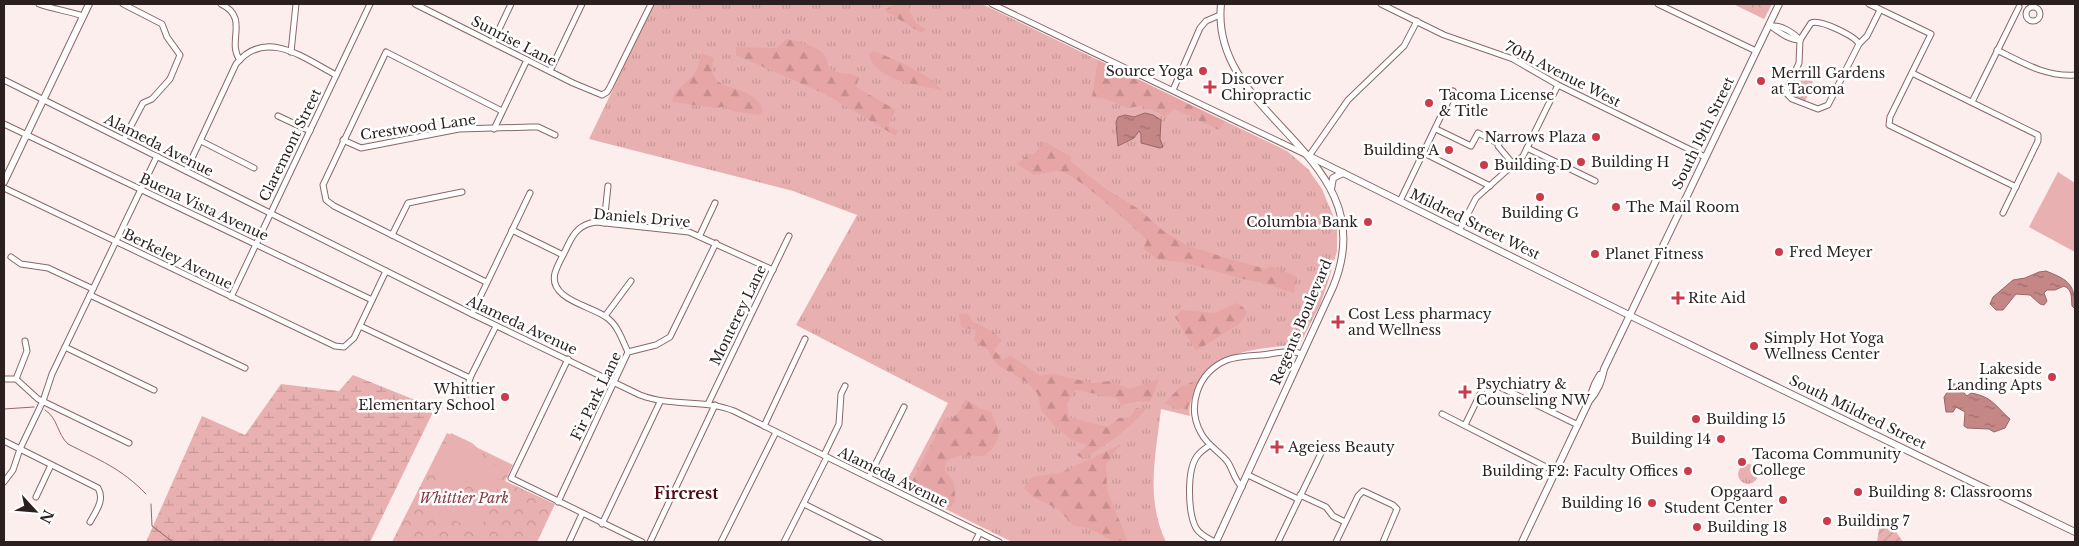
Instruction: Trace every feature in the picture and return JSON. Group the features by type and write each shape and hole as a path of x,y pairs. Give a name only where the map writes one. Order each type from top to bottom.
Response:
{"main road":[{"path":"4,182 89,4"},
{"name":"Regents Boulevard","path":"1215,542 1248,475 1337,278 1342,260 1343,242 1341,216 1331,190 1309,156 1268,112 1238,74 1224,43 1220,15 1221,4"},
{"name":"South 19th Street","path":"1522,542 1589,401 1600,387 1604,369 1779,4"},
{"name":"Mildred Street West","path":"1309,156 1630,315"},
{"path":"1331,190 1333,178 1343,173"},
{"name":"South Mildred Street","path":"1630,315 2075,532"}],"street":[{"path":"39,4 53,9 69,10 83,16"},
{"path":"123,4 162,24 167,37 180,55 170,79 152,99 143,103 124,140"},
{"path":"221,4 229,9 236,18 236,54 240,60"},
{"path":"290,52 296,4"},
{"name":"Claremont Street","path":"231,297 370,4"},
{"name":"Sunrise Lane","path":"415,4 592,92 604,94 610,87 651,4"},
{"path":"493,42 511,4"},
{"path":"550,71 582,4"},
{"path":"992,4 1309,156 1344,106 1404,46 1416,21"},
{"name":"70th Avenue West","path":"1381,4 1444,35 1514,59 1558,85 1705,157"},
{"path":"1661,4 1756,51"},
{"path":"1869,4 1931,34 1888,124 2016,187"},
{"path":"2012,4 2026,11"},
{"path":"1972,102 2019,7"},
{"path":"1859,44 1854,38 1815,21 1809,24 1800,40 1799,64 1787,89 1787,94 1792,99 1818,109 1825,108 1830,102 1859,44 1867,36 1880,10"},
{"path":"1172,90 1200,28 1206,21 1220,15"},
{"path":"1770,25 1774,30 1788,37 1800,40"},
{"path":"186,171 240,60 254,50 265,46 278,47 336,75"},
{"path":"1998,50 2046,73 2075,75"},
{"path":"486,282 334,206 326,200 322,188 324,180 386,52 502,111"},
{"path":"494,129 527,60"},
{"path":"1912,73 2039,136 2003,213"},
{"name":"Alameda Avenue","path":"4,80 496,326 640,395 660,402 708,404 727,408 999,542"},
{"path":"1459,231 1474,200 1521,158 1558,85"},
{"path":"1400,201 1453,91"},
{"path":"278,116 310,131"},
{"name":"Buena Vista Avenue","path":"4,124 372,300"},
{"name":"Crestwood Lane","path":"343,140 361,148 458,129 538,127 555,135"},
{"path":"1436,129 1471,146 1478,133 1499,144 1498,146 1514,165"},
{"path":"201,140 254,168"},
{"path":"1527,148 1595,181"},
{"path":"1424,153 1490,186"},
{"path":"4,482 13,470 20,449 43,401 52,374 157,156"},
{"path":"604,223 608,186"},
{"name":"Berkeley Avenue","path":"4,188 335,346 344,347 352,341 360,326"},
{"path":"392,235 408,204 462,192"},
{"path":"472,314 530,193"},
{"path":"700,236 715,203"},
{"name":"Daniels Drive","path":"628,352 616,328 605,316 558,291 555,273 573,236 579,229 592,223 604,223 684,231 716,243 773,270"},
{"path":"512,230 563,255"},
{"name":"Monterey Lane","path":"708,404 789,236"},
{"name":"Fir Park Lane","path":"558,502 628,352 656,346 670,337 716,243"},
{"path":"11,257 21,264 48,268 93,289"},
{"path":"386,271 360,326 470,378"},
{"path":"605,316 630,281"},
{"path":"90,295 245,368"},
{"path":"462,407 470,378 496,326"},
{"path":"764,426 805,339"},
{"path":"16,379 27,352 25,341"},
{"path":"65,347 154,390"},
{"path":"1242,487 1237,483 1228,462 1210,445 1197,424 1195,397 1202,380 1222,362 1235,357 1294,351 1302,354"},
{"path":"568,359 511,478 642,542"},
{"path":"4,379 16,379 43,401 129,443"},
{"path":"1465,425 1479,394 1487,383 1496,383 1578,425"},
{"path":"787,541 839,424 841,394 845,386"},
{"path":"602,524 660,402"},
{"path":"650,542 715,406"},
{"path":"869,477 904,407"},
{"path":"1442,414 1556,472"},
{"path":"721,542 776,432"},
{"path":"4,441 96,487 100,491 101,500 90,522"},
{"path":"1210,445 1196,458 1190,478 1190,498 1196,527 1200,533 1215,542"},
{"path":"1278,542 1324,447"},
{"path":"36,497 51,465"},
{"path":"1248,475 1326,507 1333,516 1345,522"},
{"path":"1336,542 1362,491 1393,505 1397,509 1383,542"},
{"path":"804,504 880,542"},
{"path":"569,542 582,514"},
{"path":"975,542 980,532"}],"green space":[{"path":"654,4 982,4 1287,151 1308,169 1322,189 1337,225 1337,251 1320,305 1300,344 1240,353 1225,358 1213,366 1203,376 1195,390 1190,406 1190,416 1161,409 1155,460 1154,493 1160,526 1166,542 1012,542 903,488 948,403 796,325 857,215 793,191 589,139"},
{"path":"896,4 906,4 916,23 926,30 921,33 884,10"},
{"path":"1733,4 1772,4 1764,19"},
{"path":"787,39 816,48 824,54 830,68 837,72 856,76 859,78 856,87 896,110 888,126 898,130 896,136 825,94 736,55 736,47 776,48"},
{"path":"873,51 920,72 942,90 911,84 888,76 872,63 869,54"},
{"path":"702,53 714,58 712,71 717,80 722,84 753,96 759,102 763,111 760,115 732,111 726,106 716,108 672,102 674,94 696,72"},
{"path":"1098,60 1225,122 1219,130 1174,109 1165,117 1154,110 1140,106 1128,108 1104,98 1092,97"},
{"path":"1799,75 1813,81 1805,102 1790,94"},
{"path":"1044,141 1071,157 1070,161 1106,189 1140,210 1162,230 1186,245 1266,269 1271,266 1297,277 1294,293 1183,262 1159,260 1143,249 1147,240 1103,200 1077,180 1057,171 1034,175 1017,164 1029,154 1034,154"},
{"path":"2058,172 2075,183 2075,252 2029,227"},
{"path":"1237,303 1247,313 1239,324 1196,351 1175,317 1182,310 1215,313"},
{"path":"959,314 968,314 973,322 992,331 1002,340 994,350 1003,360 1010,355 1040,376 1052,374 1093,383 1110,381 1130,389 1159,379 1150,402 1139,401 1121,405 1117,398 1075,390 1067,404 1069,417 1107,427 1119,418 1130,417 1136,408 1147,408 1117,436 1083,459 1077,455 1087,445 1072,440 1054,426 1041,410 1038,394 1028,383 996,364 988,350 974,341 976,330 961,327"},
{"path":"353,375 435,408 370,542 146,542 202,416 245,435 281,384 339,391"},
{"path":"1196,380 1187,410 1164,404 1179,388"},
{"path":"965,399 981,409 991,412 997,425 998,436 995,445 984,456 961,455 946,461 945,471 954,482 955,501 950,508 909,487 945,418 950,421 962,408"},
{"name":"Whittier Park","path":"447,433 513,465 505,481 555,504 537,542 392,542"},
{"path":"451,433 472,443 483,453 481,458 506,470 494,496 468,484 466,488 432,471"},
{"path":"1120,445 1106,464 1107,490 1128,542 1115,542 1088,528 1074,526 1058,509 1033,497 1024,488 1032,477 1060,473"},
{"path":"1744,464 1752,464 1758,470 1758,478 1752,484 1744,484 1738,478 1738,470"},
{"path":"441,478 493,503 479,532 427,507"},
{"path":"1880,522 1894,529 1903,542 1877,542"}],"water":[{"path":"1145,113 1161,120 1160,139 1163,147 1160,148 1141,143 1139,131 1134,138 1118,146 1116,122 1118,117 1125,115 1134,117"},
{"path":"2046,271 2060,277 2069,284 2074,293 2075,309 2072,306 2070,292 2064,286 2055,290 2047,290 2044,293 2047,301 2044,305 2040,304 2030,295 2016,294 2003,310 1996,310 1990,304 1993,297 2013,280"},
{"path":"1953,384 1956,384 1967,396 1971,393 1984,397 1993,403 2010,419 2005,428 1994,432 1989,429 1967,428 1964,426 1965,412 1956,407 1953,412 1946,412 1944,397"}],"waterway":[{"path":"4,409 34,407"},
{"path":"45,410 53,417 64,440 68,444 119,471 146,494"},
{"path":"151,504 152,526 173,542"}],"place":[{"name":"Source Yoga","path":"1203,71"},
{"name":"Merrill Gardens at Tacoma","path":"1761,81"},
{"name":"Discover Chiropractic","path":"1210,87"},
{"name":"Tacoma License & Title","path":"1429,103"},
{"name":"Narrows Plaza","path":"1596,137"},
{"name":"Building A","path":"1449,150"},
{"name":"Building H","path":"1581,162"},
{"name":"Building D","path":"1484,165"},
{"name":"Building G","path":"1540,197"},
{"name":"The Mail Room","path":"1616,207"},
{"name":"Columbia Bank","path":"1368,222"},
{"name":"Fred Meyer","path":"1779,252"},
{"name":"Planet Fitness","path":"1595,254"},
{"name":"Rite Aid","path":"1678,298"},
{"name":"Cost Less pharmacy and Wellness","path":"1338,322"},
{"name":"Simply Hot Yoga Wellness Center","path":"1754,346"},
{"name":"Lakeside Landing Apts","path":"2052,377"},
{"name":"Psychiatry & Counseling NW","path":"1465,392"},
{"name":"Whittier Elementary School","path":"505,397"},
{"name":"Building 15","path":"1696,419"},
{"name":"Building 14","path":"1721,439"},
{"name":"Ageiess Beauty","path":"1277,447"},
{"name":"Tacoma Community College","path":"1742,462"},
{"name":"Building F2: Faculty Offices","path":"1688,471"},
{"name":"Building 8: Classrooms","path":"1858,492"},
{"name":"Opgaard Student Center","path":"1783,500"},
{"name":"Building 16","path":"1652,503"},
{"name":"Building 7","path":"1827,521"},
{"name":"Building 18","path":"1697,527"}],"district":[{"name":"Fircrest","path":"686,493"}]}
